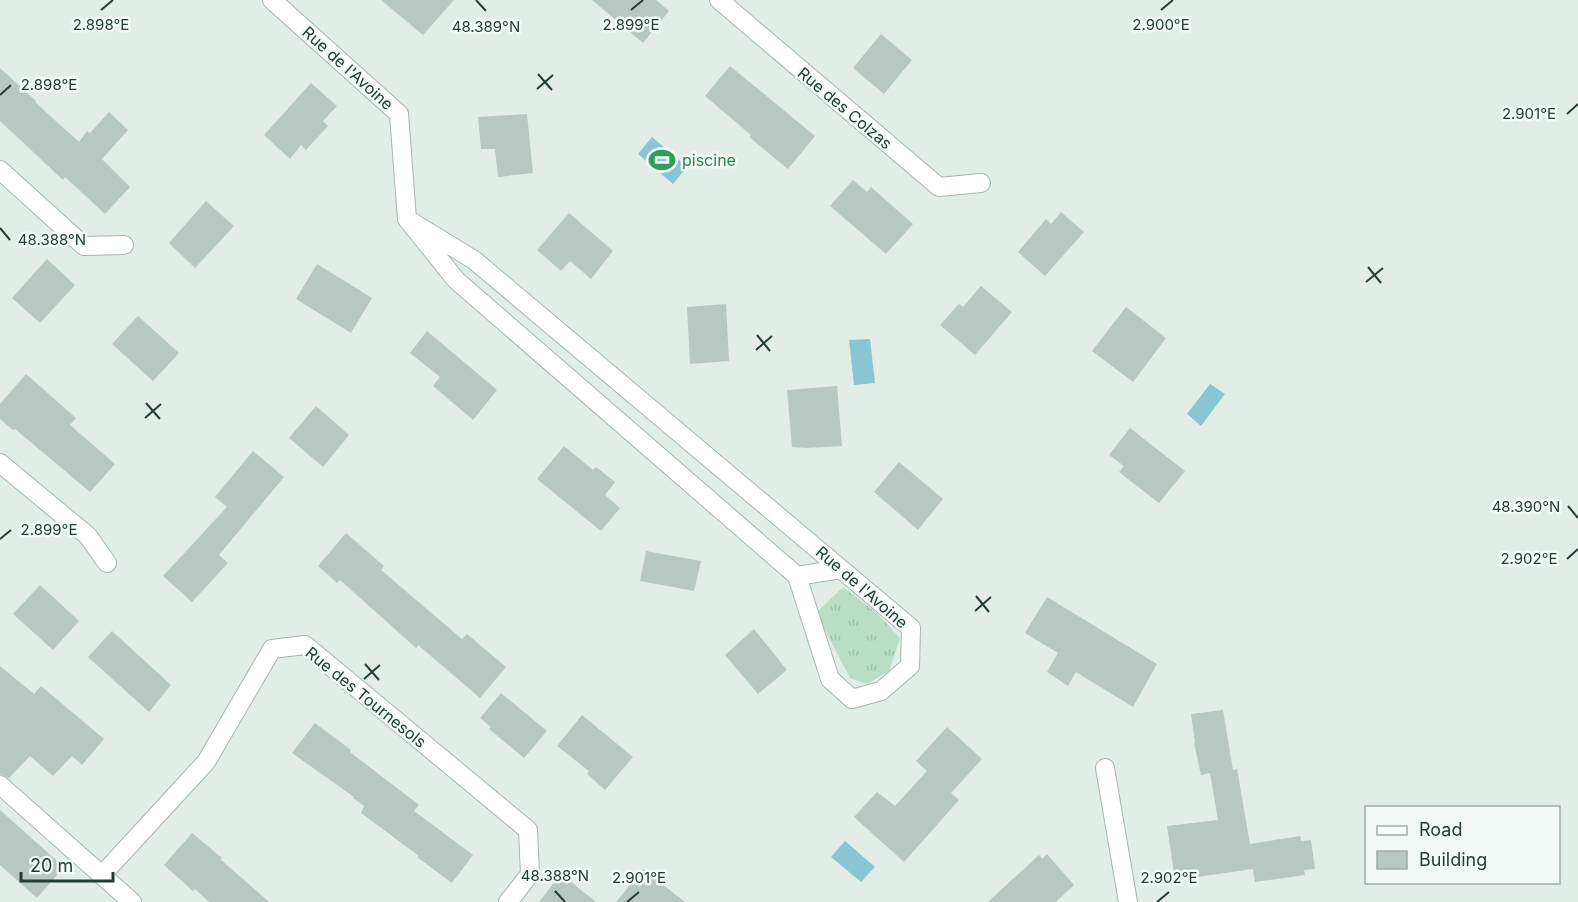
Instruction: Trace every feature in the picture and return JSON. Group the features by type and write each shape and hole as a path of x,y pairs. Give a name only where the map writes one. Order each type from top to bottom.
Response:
{"street":[{"name":"Rue de l'Avoine","path":"272,0 399,114 407,219 474,260 911,628 910,666 881,691 852,699 830,679 797,576"},
{"name":"Rue des Colzas","path":"718,0 939,188 981,183"},
{"path":"0,170 84,246 124,245"},
{"path":"407,219 456,280 797,576 841,569"},
{"path":"0,463 88,536 107,563"},
{"name":"Rue des Tournesols","path":"102,875 206,762 272,649 305,645 528,830 530,874 508,902"},
{"path":"1105,768 1128,902"},
{"path":"0,785 132,902"}],"green space":[{"path":"843,587 877,613 900,638 889,671 867,684 850,678 816,613"}],"water":[{"name":"piscine","path":"652,137 687,167 673,184 638,154"},
{"path":"870,339 875,383 854,385 849,340"},
{"path":"1210,384 1225,394 1201,426 1187,414"},
{"path":"845,841 875,867 861,882 831,857"}],"building":[{"path":"381,0 454,0 423,35"},
{"path":"592,0 656,0 669,11 643,43"},
{"path":"881,34 912,60 884,94 853,68"},
{"path":"730,66 815,136 788,169 705,96"},
{"path":"0,68 79,142 87,131 90,133 109,112 128,130 102,159 130,187 105,214 65,177 63,180 0,121"},
{"path":"311,83 337,106 323,121 328,126 306,150 301,145 290,159 264,135"},
{"path":"527,114 533,173 498,177 495,149 481,149 478,117"},
{"path":"853,180 867,192 871,187 913,224 886,254 830,206"},
{"path":"206,201 234,226 195,268 169,243"},
{"path":"1061,212 1084,232 1045,276 1018,252 1046,219 1051,224"},
{"path":"569,213 613,251 591,279 570,261 561,271 537,250"},
{"path":"47,259 75,285 40,323 12,298"},
{"path":"317,264 372,298 351,333 296,299"},
{"path":"981,286 1012,312 975,355 940,325 959,304 963,307"},
{"path":"726,304 729,361 690,364 687,307"},
{"path":"1126,307 1166,338 1133,382 1092,351"},
{"path":"138,316 179,353 153,381 112,344"},
{"path":"427,331 497,390 473,420 433,386 440,377 410,353"},
{"path":"26,374 76,418 70,425 115,464 90,492 0,419 0,404"},
{"path":"837,386 842,446 792,447 787,390"},
{"path":"316,406 349,435 323,467 289,438"},
{"path":"1130,428 1185,471 1159,503 1119,472 1124,466 1109,455"},
{"path":"564,446 593,470 596,467 615,482 605,495 620,508 601,531 537,479"},
{"path":"253,451 284,477 219,555 228,563 192,602 163,576 227,507 215,497"},
{"path":"899,462 943,499 918,530 874,492"},
{"path":"346,533 384,566 381,570 462,639 467,634 506,667 480,698 418,645 416,648 340,580 337,583 318,566"},
{"path":"646,551 701,561 694,591 640,581"},
{"path":"40,585 79,621 53,650 13,614"},
{"path":"1047,597 1157,664 1133,707 1076,672 1068,686 1047,672 1058,653 1025,633"},
{"path":"754,629 787,670 758,694 725,655"},
{"path":"112,631 171,685 149,712 88,657"},
{"path":"0,666 34,694 41,686 104,739 82,765 72,756 53,776 30,756 9,778 0,774"},
{"path":"501,693 547,731 524,758 489,729 491,727 480,718"},
{"path":"1223,710 1233,770 1237,769 1250,844 1300,836 1301,841 1311,840 1315,869 1304,870 1305,875 1255,882 1253,869 1175,880 1167,826 1218,820 1210,773 1201,775 1191,714"},
{"path":"582,715 633,757 605,790 587,774 589,771 557,746"},
{"path":"315,723 419,805 414,811 473,855 452,883 361,813 364,806 354,797 292,753"},
{"path":"947,727 982,759 951,793 959,800 904,862 854,817 877,792 895,806 927,771 916,761"},
{"path":"0,810 64,867 37,898 0,865"},
{"path":"192,833 269,902 209,902 195,889 193,891 164,865"},
{"path":"1047,854 1074,885 1056,902 988,902 1039,855 1042,859"},
{"path":"643,869 685,902 616,902"},
{"path":"561,874 596,902 539,902"}],"place":[{"name":"piscine","path":"662,160"}]}
